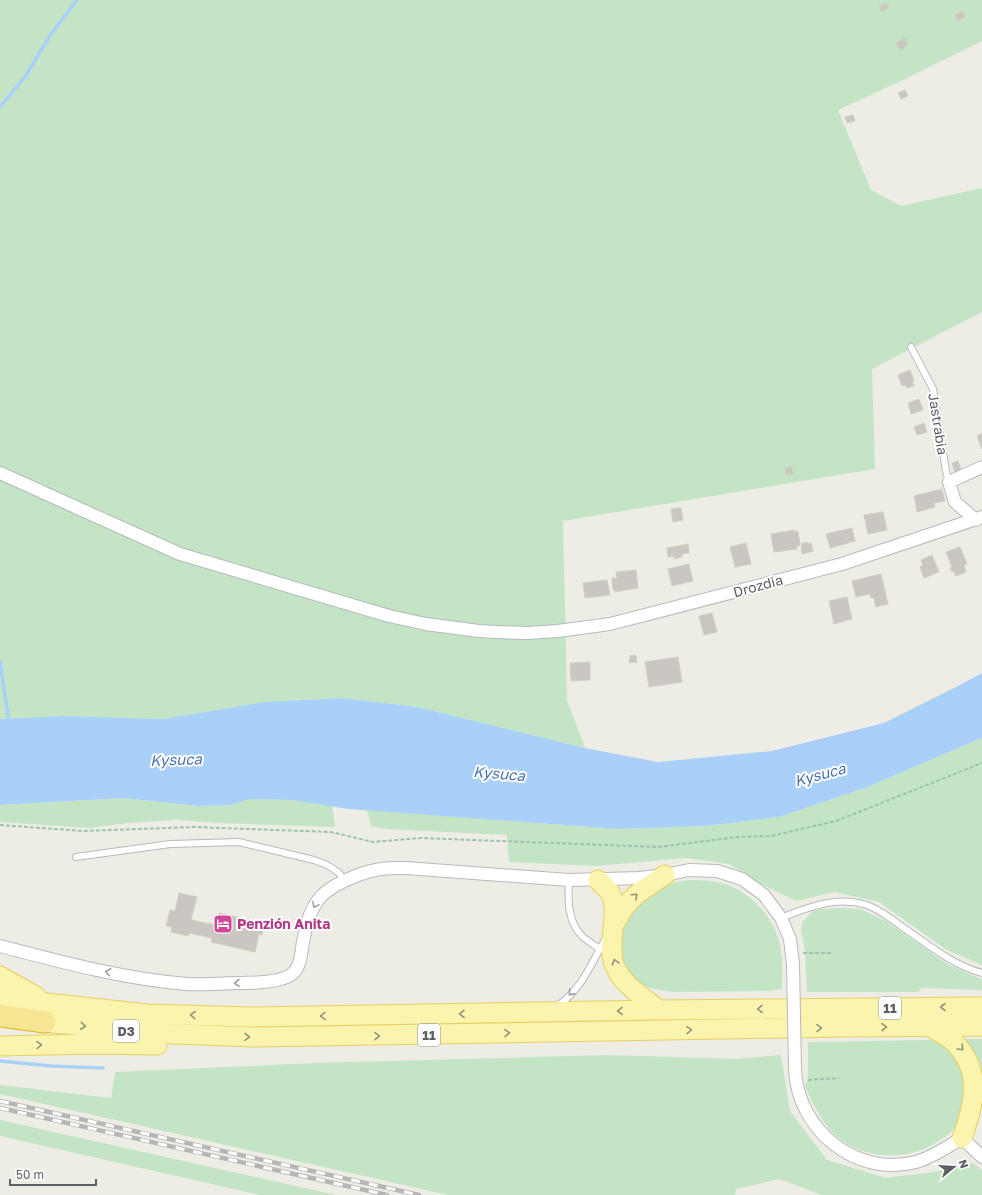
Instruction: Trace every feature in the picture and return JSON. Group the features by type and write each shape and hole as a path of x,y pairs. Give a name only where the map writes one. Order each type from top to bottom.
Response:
{"highway":[{"name":"D3","path":"0,1016 46,1012"}],"main road":[{"path":"614,926 625,906 637,894 665,875"},
{"path":"598,880 608,890 613,898 614,926 611,948 614,964 622,978 631,988 659,1010"},
{"path":"0,976 46,1012"},
{"name":"D3","path":"0,996 46,1012 150,1033 208,1035"},
{"name":"11","path":"46,1012 251,1017 659,1010 982,1007"},
{"path":"929,1026 956,1043 970,1058 978,1079 976,1100 962,1138"},
{"name":"11","path":"208,1035 254,1037 352,1036 982,1026"},
{"path":"0,1046 93,1044 192,1046 208,1035"},
{"path":"962,1138 976,1119 982,1105"}],"street":[{"path":"949,482 982,467"},
{"name":"Drozdia","path":"0,473 180,554 389,616 426,624 479,631 528,633 558,632 610,624 842,564 979,519"},
{"name":"Jastrabia","path":"949,482 955,502 979,519"},
{"path":"0,946 65,963 133,977 188,984 251,983 282,979 293,974 297,966 310,915 318,900 332,888 345,881 376,870 392,868 569,880 639,878 689,870 717,871 742,879 764,895 781,918 790,939 793,964 795,1084 804,1106 817,1127 830,1142 847,1154 869,1162 897,1165 916,1162 936,1155 962,1138 982,1157"}],"lane":[{"name":"Jastrabia","path":"911,347 933,389 949,482"},
{"path":"76,857 170,844 238,842 314,860 327,865 338,872 345,881"},
{"path":"569,880 568,905 573,922 582,936 600,949"},
{"path":"781,918 818,905 834,902 867,905 888,917 945,956 982,974"},
{"path":"547,1013 564,1002 575,989 614,926"}],"path":[{"path":"0,825 83,831 194,827 331,832 372,842 420,838 659,846 737,837 771,836 836,821 982,764"},
{"path":"803,953 832,953"},
{"path":"806,1080 838,1078"}],"green space":[{"path":"0,0 982,0 982,41 838,110 871,190 901,206 982,188 982,312 872,369 875,469 563,521 567,700 585,748 417,707 343,698 263,702 164,719 63,716 0,719"},
{"path":"982,738 982,965 947,950 879,902 835,892 796,901 759,883 729,864 686,858 596,866 509,862 507,835 387,829 371,826 367,810 618,829 705,826 779,817 865,788"},
{"path":"124,798 197,806 231,805 250,799 292,800 332,806 335,827 176,820 128,823 90,828 0,822 0,805"},
{"path":"691,880 710,881 728,885 747,896 764,911 775,930 779,941 782,961 782,989 770,991 673,992 653,989 637,983 626,971 621,957 620,926 631,908 656,889 676,882"},
{"path":"844,908 860,909 886,921 947,964 982,979 982,990 922,988 918,992 807,992 805,950 801,931 802,923 813,911"},
{"path":"961,1039 982,1039 982,1070 981,1065 971,1049"},
{"path":"930,1040 946,1044 972,1080 959,1120 950,1133 929,1147 892,1156 879,1155 854,1148 830,1130 812,1102 805,1087 808,1077 808,1042"},
{"path":"608,1055 737,1059 781,1055 790,1111 827,1160 886,1178 934,1172 972,1163 982,1170 982,1195 821,1195 780,1179 736,1189 735,1195 448,1195 0,1094 0,1085 111,1098 115,1072 315,1063"},
{"path":"0,1120 336,1195 260,1195 0,1136"}],"water":[{"name":"Kysuca","path":"982,673 982,738 865,788 779,817 705,826 618,829 348,809 292,800 250,799 231,805 197,806 124,798 0,805 0,719 63,716 164,719 263,702 343,698 417,707 585,748 658,762 772,751 884,723"}],"building":[{"path":"886,3 889,8 882,12 879,7"},
{"path":"962,11 965,17 958,21 955,15"},
{"path":"905,38 908,45 900,50 896,43"},
{"path":"905,90 908,96 901,99 898,93"},
{"path":"853,115 855,121 847,123 845,117"},
{"path":"910,370 914,381 912,382 914,386 907,388 905,385 902,386 898,375"},
{"path":"919,399 923,410 911,414 908,403"},
{"path":"924,423 927,432 917,435 914,427"},
{"path":"982,433 982,449 977,436"},
{"path":"958,461 961,471 955,473 952,463"},
{"path":"792,467 793,474 786,475 785,468"},
{"path":"942,489 945,501 934,503 935,507 917,512 914,496"},
{"path":"681,508 683,520 673,522 671,509"},
{"path":"883,512 887,530 868,534 864,515"},
{"path":"852,528 855,541 830,548 826,534"},
{"path":"794,530 794,532 798,531 800,545 797,546 797,549 774,552 771,534"},
{"path":"807,542 807,544 811,543 813,551 802,554 801,544"},
{"path":"746,543 751,564 735,567 730,547"},
{"path":"688,544 689,553 682,554 682,557 674,559 674,556 668,557 667,548"},
{"path":"960,547 967,564 964,565 966,572 956,576 954,571 952,572 950,568 952,567 946,552"},
{"path":"932,555 939,572 924,578 920,567 923,565 921,560"},
{"path":"689,564 693,581 672,586 668,569"},
{"path":"636,570 638,588 615,592 615,590 613,590 612,578 617,578 616,572"},
{"path":"881,574 888,604 876,607 874,598 871,598 870,594 856,597 852,581"},
{"path":"607,580 610,595 585,598 583,583"},
{"path":"847,597 852,619 834,624 829,601"},
{"path":"712,613 717,632 704,635 699,616"},
{"path":"636,655 637,662 629,663 630,656"},
{"path":"678,657 682,682 649,687 645,662"},
{"path":"590,662 590,680 571,681 570,663"},
{"path":"179,893 197,897 191,920 216,925 219,913 265,923 262,935 259,934 255,952 211,942 212,938 189,933 188,936 171,932 172,927 166,926 170,910 175,911"}],"waterway":[{"path":"0,107 25,77 51,34 77,0"},
{"path":"0,661 9,723"},
{"path":"0,1061 51,1066 103,1068"}],"railway":[{"path":"0,1101 419,1195"},
{"path":"0,1108 387,1195"}],"place":[{"name":"Penzión Anita","path":"223,924"}]}
